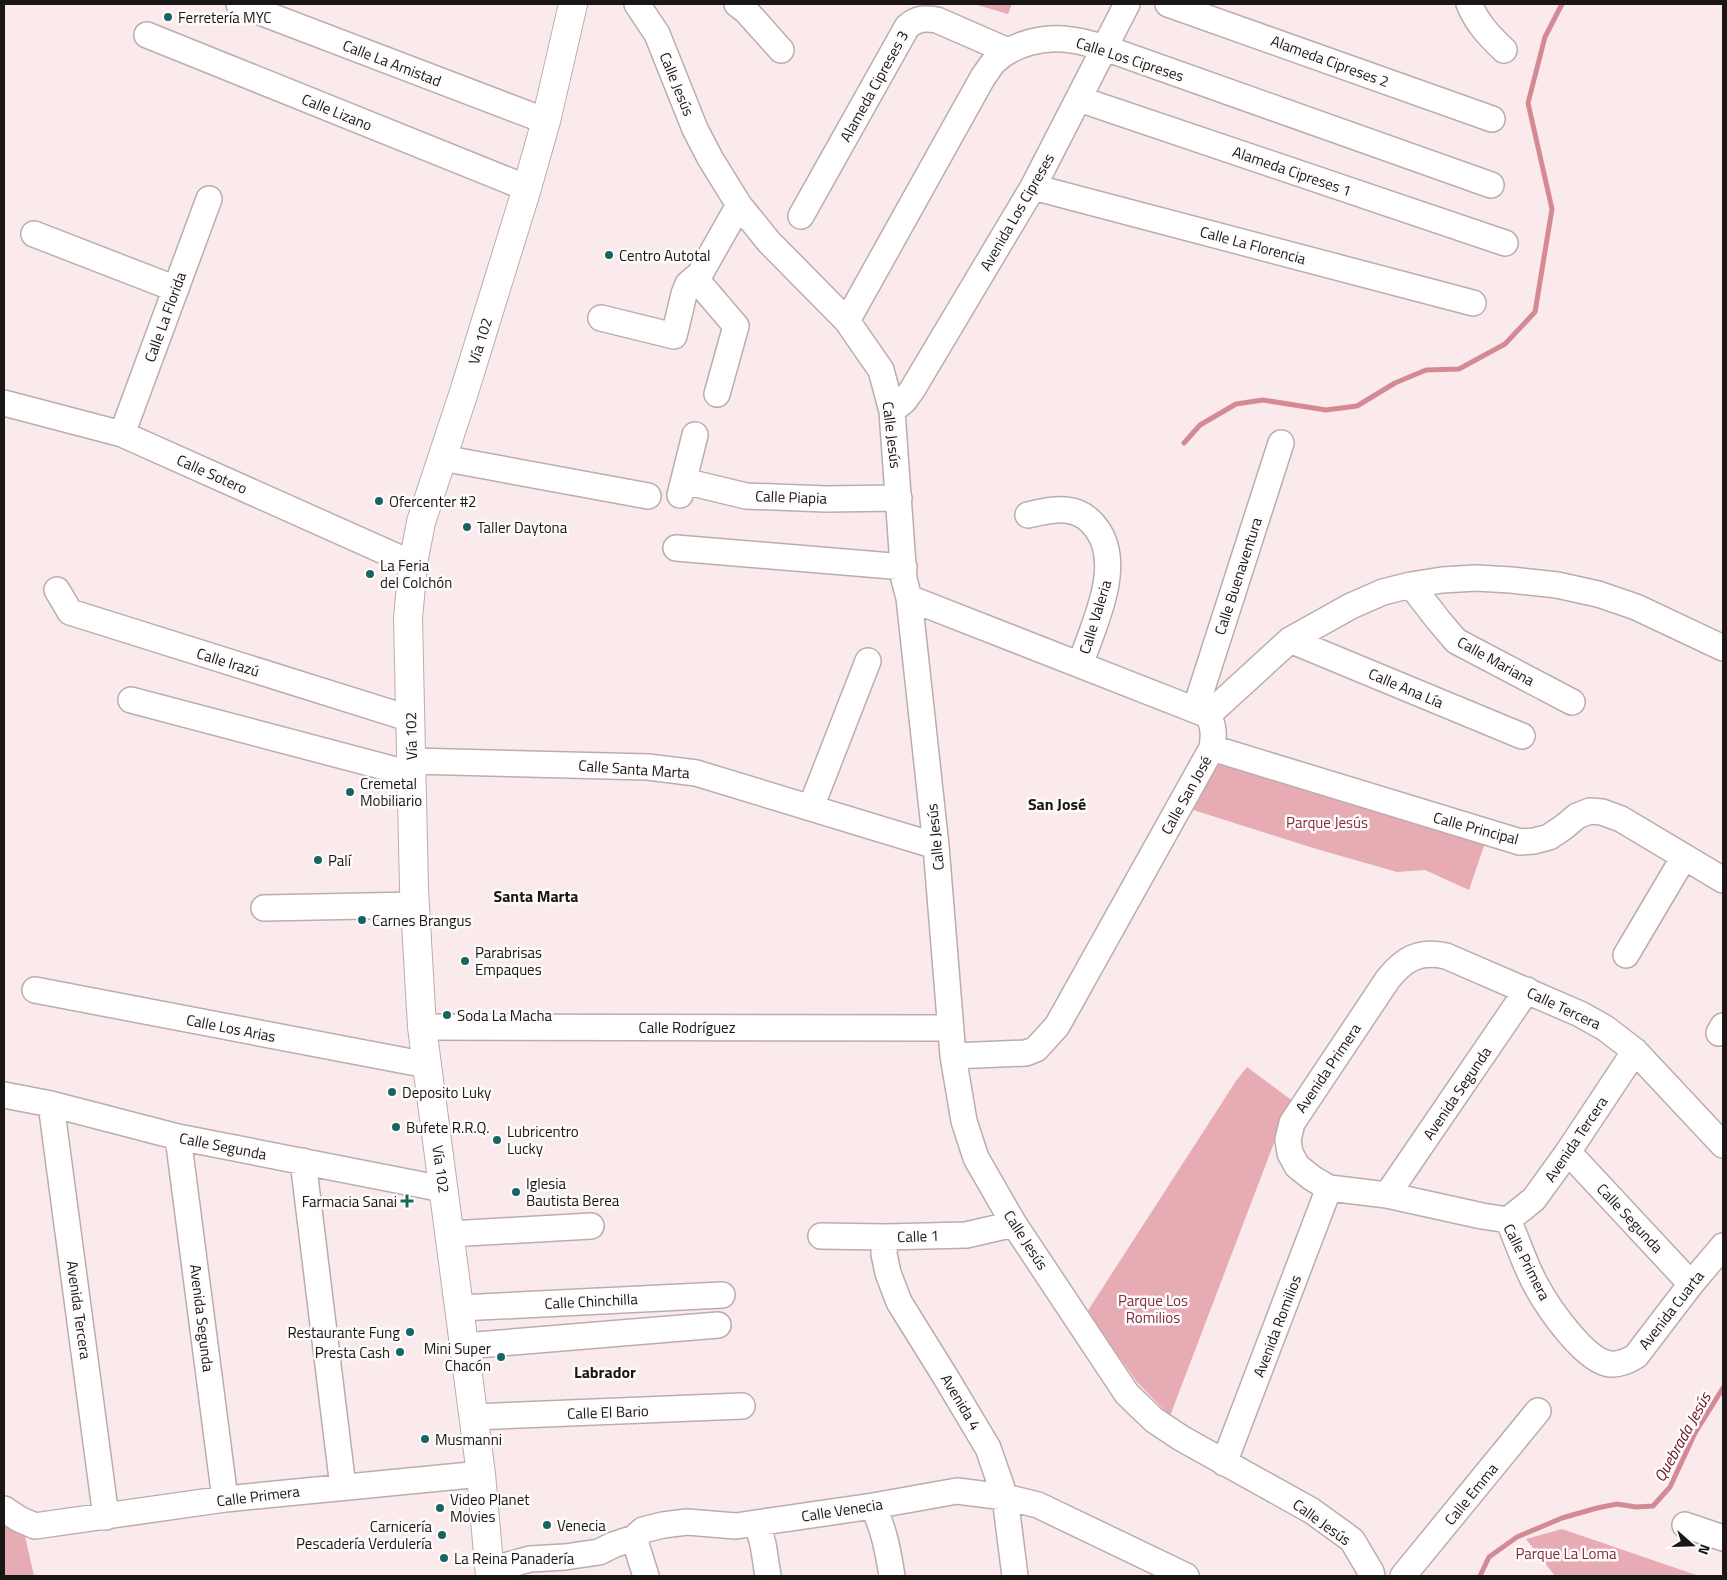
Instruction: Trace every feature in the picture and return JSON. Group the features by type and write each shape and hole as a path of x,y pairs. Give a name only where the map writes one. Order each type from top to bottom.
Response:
{"main road":[{"name":"Vía 102","path":"490,1573 474,1417 422,1026 415,905 408,618 413,564 421,522 527,188 546,121 573,4"}],"street":[{"name":"Calle La Amistad","path":"239,4 546,121"},
{"name":"Calle Jesús","path":"637,4 657,34 695,129 710,158 739,205 769,242 847,321 881,370 892,411 904,567 936,846 952,1056 964,1121 976,1158 1014,1224 1127,1394 1154,1420 1181,1438 1312,1511 1352,1540 1372,1576"},
{"path":"737,4 746,11 780,50"},
{"name":"Avenida Los Cipreses","path":"892,411 904,401 912,390 1033,187 1127,4"},
{"name":"Alameda Cipreses 2","path":"1168,4 1492,119"},
{"path":"1469,4 1487,34 1504,50"},
{"name":"Alameda Cipreses 3","path":"801,216 907,27 915,20 925,18 937,20 1008,51"},
{"name":"Calle Lizano","path":"146,35 527,188"},
{"name":"Calle Los Cipreses","path":"847,321 983,77 994,62 1008,51 1046,39 1071,40 1105,48 1492,185"},
{"name":"Alameda Cipreses 1","path":"1079,99 1505,243"},
{"name":"Calle La Florencia","path":"1033,187 1473,304"},
{"name":"Calle La Florida","path":"122,434 209,199"},
{"path":"601,318 674,336 688,284 700,274 739,205"},
{"path":"34,234 176,289"},
{"path":"696,278 736,326 717,394"},
{"name":"Calle Sotero","path":"4,403 122,434 413,564"},
{"name":"Calle Piapia","path":"695,435 682,488 746,496 826,499 899,498"},
{"name":"Calle Buenaventura","path":"1201,712 1281,444"},
{"path":"442,458 648,496"},
{"name":"Calle Valeria","path":"1028,515 1048,510 1067,509 1081,513 1092,521 1101,534 1108,552 1109,571 1105,592 1080,665"},
{"path":"676,548 904,567"},
{"path":"909,598 1201,712 1290,640 1351,606 1383,592 1442,580 1476,578 1557,585 1598,594 1636,607 1723,648"},
{"name":"Calle Mariana","path":"1411,585 1438,621 1456,641 1572,702"},
{"name":"Calle Irazú","path":"57,590 70,612 411,719"},
{"name":"Calle Ana Lía","path":"1290,640 1522,736"},
{"path":"811,807 868,661"},
{"name":"Calle Santa Marta","path":"131,700 411,767 648,767 696,773 936,846"},
{"name":"Calle San José","path":"952,1056 1026,1053 1036,1048 1057,1026 1212,748 1213,724 1201,712"},
{"name":"Calle Principal","path":"1212,748 1520,842 1549,837 1577,816 1590,810 1602,812 1621,819 1723,880"},
{"path":"1626,955 1684,857"},
{"path":"264,908 415,905"},
{"name":"Calle Tercera","path":"1422,954 1435,953 1446,956 1527,990 1580,1014 1605,1028 1635,1051 1723,1146"},
{"name":"Avenida Primera","path":"1329,1188 1297,1166 1290,1152 1288,1140 1292,1123 1388,979 1407,960 1422,954"},
{"name":"Calle Los Arias","path":"36,990 428,1065"},
{"name":"Avenida Segunda","path":"1388,1195 1527,990"},
{"name":"Calle Rodríguez","path":"422,1026 951,1028"},
{"name":"Avenida Tercera","path":"1508,1220 1534,1199 1568,1152 1635,1051"},
{"name":"Calle Segunda","path":"4,1095 51,1104 178,1137 443,1189"},
{"name":"Avenida Tercera","path":"51,1104 106,1517"},
{"name":"Avenida Segunda","path":"178,1137 225,1499"},
{"name":"Calle Segunda","path":"1568,1152 1691,1284"},
{"path":"304,1161 343,1487"},
{"name":"Calle Primera","path":"1329,1188 1388,1195 1508,1220 1537,1287 1554,1312 1591,1356 1604,1363 1613,1365"},
{"name":"Avenida Romilios","path":"1224,1463 1329,1188"},
{"name":"Calle 1","path":"821,1236 966,1235 1014,1224"},
{"path":"450,1234 591,1226"},
{"name":"Avenida 4","path":"885,1237 884,1254 888,1273 899,1302 946,1376 988,1448 1005,1497 1015,1576"},
{"name":"Avenida Cuarta","path":"1613,1365 1624,1363 1636,1356 1691,1284 1723,1246"},
{"name":"Calle Chinchilla","path":"460,1308 722,1295"},
{"path":"464,1346 718,1325"},
{"name":"Calle El Bario","path":"474,1417 742,1406"},
{"name":"Calle Emma","path":"1403,1576 1538,1411"},
{"name":"Calle Primera","path":"4,1509 19,1519 35,1526 225,1499 481,1474"},
{"name":"Calle Venecia","path":"490,1573 530,1559 566,1557 599,1552 634,1538 643,1530 663,1525 687,1522 736,1526 873,1506 957,1491 1005,1497 1038,1505 1186,1576"},
{"path":"873,1506 882,1526 892,1576"},
{"path":"757,1523 763,1544 768,1576"},
{"path":"1685,1525 1723,1538"},
{"path":"634,1538 646,1576"}],"green space":[{"path":"974,4 1012,4 1008,14"},
{"name":"Parque Jesús","path":"1216,759 1486,840 1469,890 1425,870 1397,872 1313,848 1187,808"},
{"name":"Parque Los Romilios","path":"1247,1067 1294,1102 1278,1126 1274,1143 1170,1416 1137,1382 1087,1312 1236,1081"},
{"path":"4,1524 25,1536 34,1576 4,1576"},
{"name":"Parque La Loma","path":"1562,1529 1699,1576 1555,1576 1526,1539"}],"waterway":[{"path":"1184,443 1200,425 1236,404 1263,400 1326,410 1357,406 1395,383 1426,370 1459,369 1505,344 1535,312 1552,209 1528,103 1545,37 1562,4"},
{"name":"Quebrada Jesús","path":"1480,1576 1489,1557 1517,1537 1562,1518 1617,1504 1636,1507 1653,1506 1670,1487 1695,1433 1723,1388"}],"place":[{"name":"Ferretería MYC","path":"168,17"},
{"name":"Centro Autotal","path":"609,255"},
{"name":"Ofercenter #2","path":"379,501"},
{"name":"Taller Daytona","path":"467,527"},
{"name":"La Feria del Colchón","path":"370,574"},
{"name":"Cremetal Mobiliario","path":"350,792"},
{"name":"Palí","path":"318,860"},
{"name":"Carnes Brangus","path":"362,920"},
{"name":"Parabrisas Empaques","path":"465,961"},
{"name":"Soda La Macha","path":"447,1015"},
{"name":"Deposito Luky","path":"392,1092"},
{"name":"Bufete R.R.Q.","path":"396,1127"},
{"name":"Lubricentro Lucky","path":"497,1140"},
{"name":"Iglesia Bautista Berea","path":"516,1192"},
{"name":"Farmacia Sanai","path":"407,1201"},
{"name":"Restaurante Fung","path":"410,1332"},
{"name":"Presta Cash","path":"400,1352"},
{"name":"Mini Super Chacón","path":"501,1357"},
{"name":"Musmanni","path":"425,1439"},
{"name":"Video Planet Movies","path":"440,1508"},
{"name":"Venecia","path":"547,1525"},
{"name":"Carnicería Pescadería Verdulería","path":"442,1535"},
{"name":"La Reina Panadería","path":"444,1558"}],"district":[{"name":"San José","path":"1057,804"},
{"name":"Santa Marta","path":"536,896"},
{"name":"Labrador","path":"605,1372"}]}
